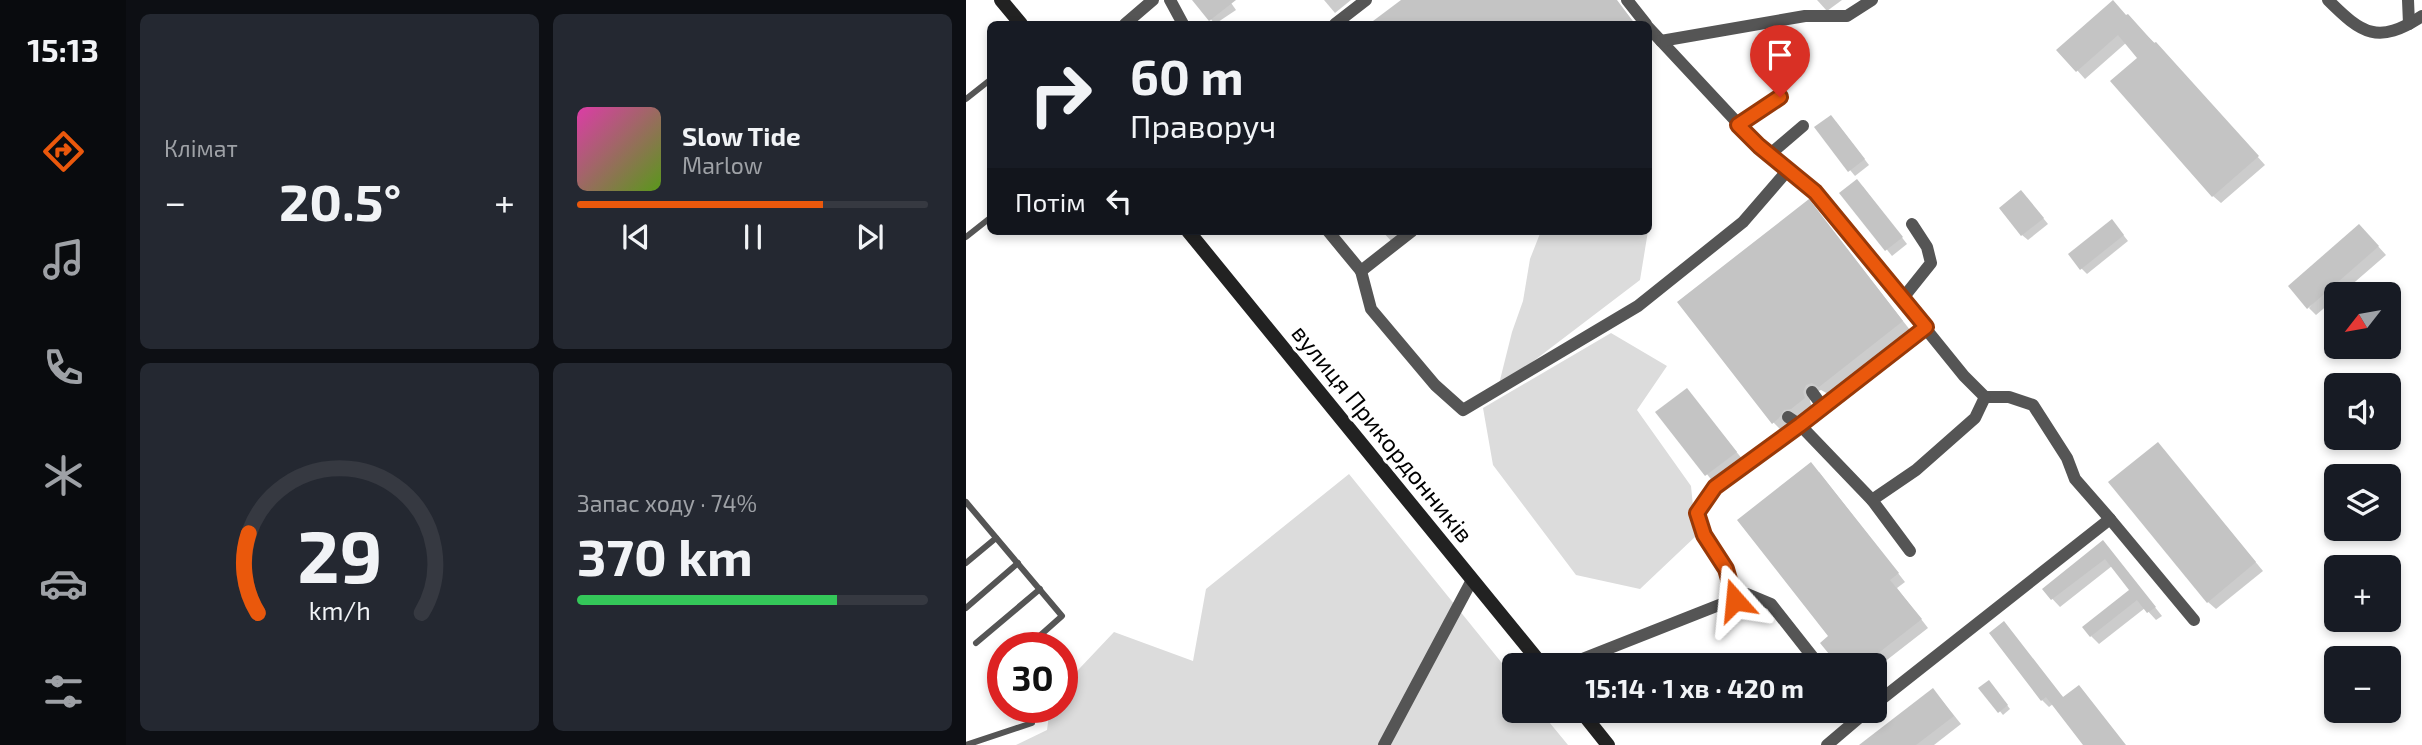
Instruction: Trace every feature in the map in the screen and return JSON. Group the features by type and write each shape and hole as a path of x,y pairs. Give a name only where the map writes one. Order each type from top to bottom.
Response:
{"street":[{"path":"1001,0 1018,21"},
{"path":"1128,21 1153,0"},
{"path":"1170,0 1181,21"},
{"path":"1339,21 1366,0"},
{"path":"1627,0 1642,21"},
{"path":"1652,34 1805,16 1847,16 1872,0"},
{"path":"2328,0 2351,23 2369,32 2398,31 2422,16"},
{"path":"2408,0 2409,24"},
{"path":"1652,34 1738,125 1769,155 1815,192 1964,376 1985,397 2009,397 2033,405 2067,458 2074,479 2194,620"},
{"path":"1738,125 1780,97"},
{"path":"1769,155 1803,126"},
{"path":"1331,235 1361,271 1371,309 1435,385 1463,410 1638,306 1743,222 1788,170"},
{"path":"1903,298 1931,263 1927,247 1912,224"},
{"name":"вулиця Прикордонників","path":"1191,235 1532,653"},
{"path":"1361,271 1407,235"},
{"path":"1735,600 1726,569 1704,535 1697,513 1715,487 1823,407 1861,368 1926,327"},
{"path":"1812,392 1823,407"},
{"path":"1872,500 1916,470 1975,418 1985,397"},
{"path":"1788,417 1800,425 1872,500 1910,551"},
{"path":"1887,695 2110,519"},
{"path":"1384,745 1472,580"},
{"path":"1598,653 1747,594 1771,604 1810,653"},
{"path":"1590,723 1608,745"},
{"path":"1827,745 1850,723"}],"lane":[{"path":"966,99 987,82"},
{"path":"966,237 987,220"},
{"path":"966,502 1062,616 1044,632"},
{"path":"966,517 973,511"},
{"path":"966,563 996,538"},
{"path":"966,608 1018,563"},
{"path":"976,643 1040,589"},
{"path":"966,745 1032,723"}],"shaded area":[{"path":"1539,235 1647,235 1640,280 1498,388 1523,301 1530,259"},
{"path":"1611,333 1667,366 1637,410 1691,486 1696,536 1640,589 1576,575 1493,465 1483,408"},
{"path":"1349,474 1502,663 1502,723 1550,723 1568,745 1016,745 1047,730 1048,723 1078,723 1078,670 1114,632 1193,661 1206,589"}],"building":[{"path":"1192,0 1236,0 1209,21"},
{"path":"1401,0 1617,0 1633,21 1373,21"},
{"path":"2113,0 2154,43 2156,42 2259,156 2212,197 2110,81 2137,58 2118,35 2076,72 2056,50"},
{"path":"1831,115 1865,159 1848,172 1814,127"},
{"path":"1857,179 1903,237 1885,251 1839,193"},
{"path":"2021,190 2044,218 2021,236 1999,208"},
{"path":"1809,199 1903,321 1819,387 1812,383 1806,385 1803,392 1805,398 1791,409 1784,410 1772,424 1677,302"},
{"path":"2112,219 2124,235 2080,270 2068,254"},
{"path":"2359,224 2379,246 2338,282 2324,282 2324,294 2307,309 2288,286"},
{"path":"1687,388 1737,452 1705,476 1655,412"},
{"path":"2158,442 2256,562 2207,603 2108,482"},
{"path":"1811,462 1899,573 1890,580 1922,619 1878,653 1828,653 1820,643 1828,636 1737,520"},
{"path":"2103,540 2156,607 2147,613 2137,600 2090,637 2082,627 2129,590 2105,559 2051,600 2042,589"},
{"path":"2004,621 2063,697 2079,685 2126,745 2083,745 2046,697 2041,701 1989,633"},
{"path":"1989,680 2008,705 1998,713 1978,688"},
{"path":"1933,688 1954,716 1916,745 1859,745"}],"route":[{"path":"1735,600 1726,569 1704,535 1697,513 1715,487 1926,327 1815,192 1738,125 1780,97"}]}
